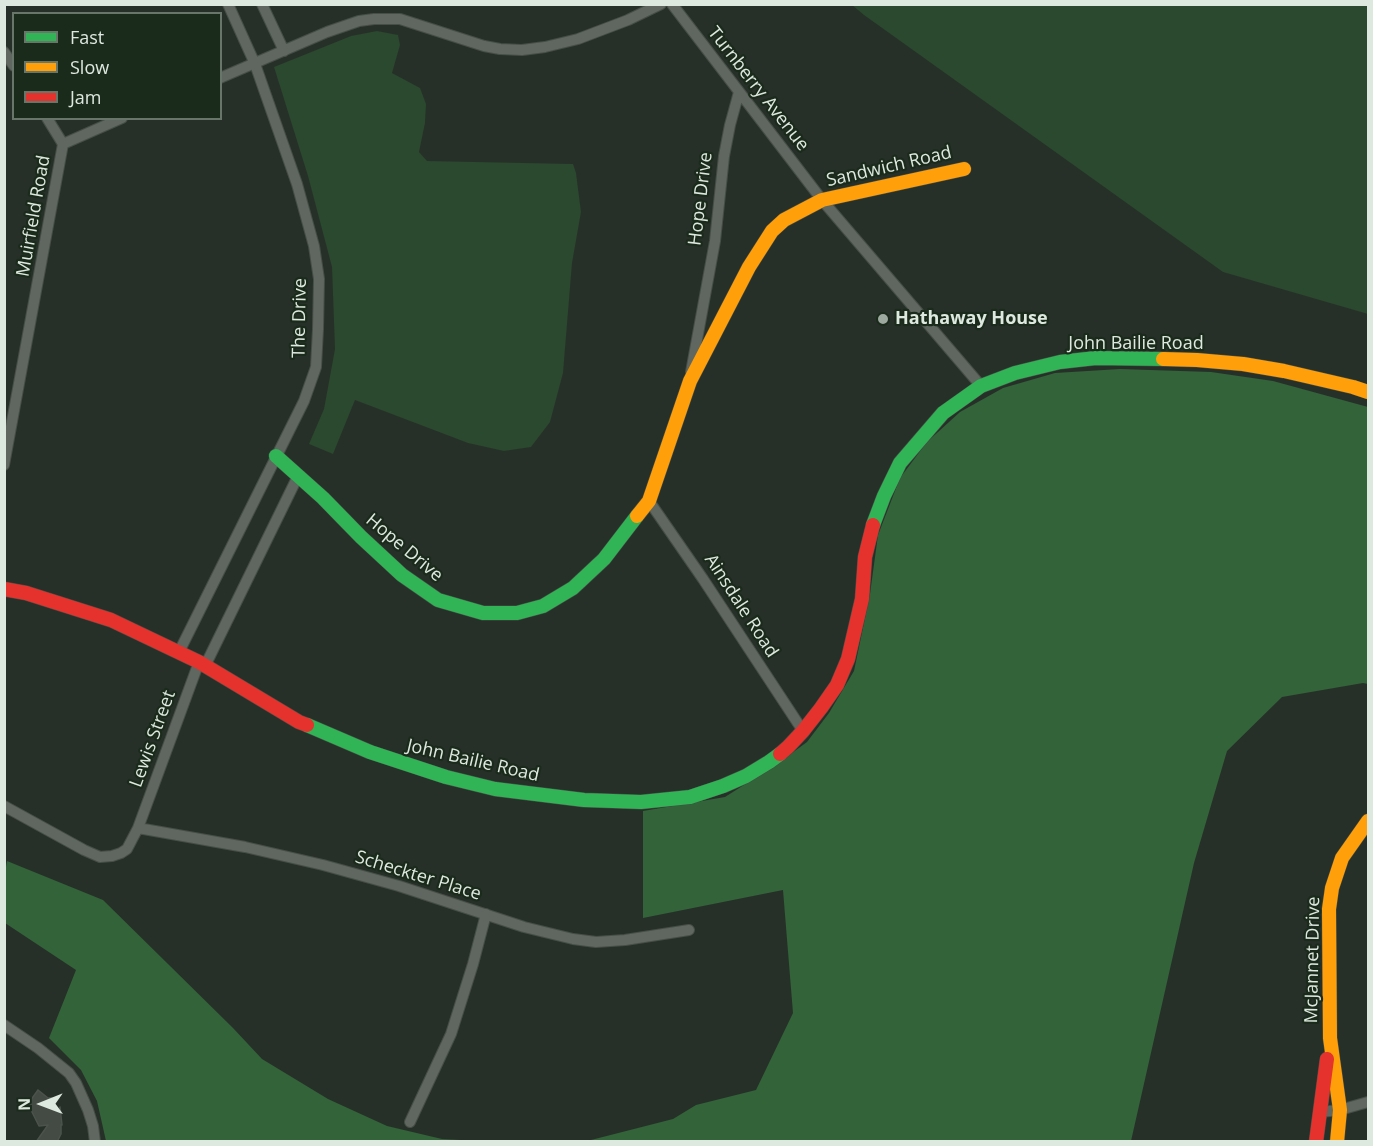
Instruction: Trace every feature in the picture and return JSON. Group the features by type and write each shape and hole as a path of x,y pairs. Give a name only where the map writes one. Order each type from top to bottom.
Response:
{"street":[{"name":"The Drive","path":"179,652 304,401 315,367 318,329 319,279 314,246 297,184 255,64 228,4"},
{"path":"262,4 284,51"},
{"path":"222,77 359,21 400,20 484,46 522,50 578,39 628,20 661,4"},
{"name":"Turnberry Avenue","path":"672,4 822,200 981,386"},
{"name":"Hope Drive","path":"276,456 402,575 438,600 483,613 517,613 543,606 573,588 604,559 650,501 690,381 715,241 724,156 739,92"},
{"name":"Muirfield Road","path":"4,465 63,144 48,120"},
{"path":"63,144 117,120"},
{"name":"Sandwich Road","path":"822,200 964,169"},
{"name":"Hope Drive","path":"690,381 730,302 772,231 784,220 822,200"},
{"name":"John Bailie Road","path":"4,589 26,593 111,620 202,664 299,722 370,752 456,779 495,789 562,798 641,802 690,797 746,776 769,762 788,747 821,708 837,685 848,659 862,598 865,557 872,528 900,463 943,413 981,386 1015,373 1060,362 1096,358 1197,360 1243,364 1284,371 1368,392"},
{"path":"202,664 298,476"},
{"name":"Ainsdale Road","path":"650,501 803,731"},
{"name":"Lewis Street","path":"4,806 100,857 112,856 127,849 138,828 202,664"},
{"name":"McJannet Drive","path":"1337,1142 1340,1110 1330,1038 1329,909 1332,888 1342,858 1368,821"},
{"name":"Scheckter Place","path":"138,828 245,847 323,865 399,886 547,934 573,939 596,942 625,940 689,930"},
{"path":"410,1122 451,1034 486,914"},
{"path":"4,1025 69,1073 80,1090 88,1110 95,1142"},
{"name":"McJannet Drive","path":"1316,1142 1330,1038"},
{"path":"1320,1112 1340,1110 1368,1102"}],"green space":[{"path":"852,5 1368,5 1368,314 1223,272"},
{"path":"377,31 398,35 400,45 392,73 420,88 426,104 419,152 427,161 573,164 581,212 572,263 563,373 550,422 531,447 504,451 468,443 355,400 333,454 309,444 324,409 335,349 332,267 308,176 274,67 351,36"},
{"path":"1120,369 1211,372 1273,381 1368,407 1368,684 1282,697 1227,751 1194,863 1131,1141 497,1142 591,1140 673,1119 696,1105 756,1090 793,1013 783,890 643,918 643,811 725,797 807,742 829,713 854,671 870,594 878,535 900,478 927,442 960,412 1003,388 1055,373"},
{"path":"7,861 103,900 262,1059 328,1099 387,1126 442,1139 478,1141 106,1141 97,1101 81,1070 49,1038 76,970 5,923 4,878"}],"building":[{"path":"38,1090 48,1098 52,1098 58,1111 60,1107 62,1125 57,1142 36,1142 48,1125 39,1126 28,1104"}],"traffic: fast":[{"path":"873,525 900,463 943,413 981,386 1015,373 1060,362 1096,358 1163,359"},
{"path":"276,456 402,575 438,600 483,613 517,613 543,606 573,588 604,559 637,516"},
{"path":"307,725 370,752 446,777 495,789 584,800 641,802 690,797 746,776 780,754"}],"traffic: slow":[{"path":"637,516 649,501 690,381 749,267 772,231 784,220 822,200 964,169"},
{"path":"1163,359 1243,364 1284,371 1368,392"},
{"path":"1337,1142 1340,1110 1330,1038 1329,909 1332,888 1342,858 1368,821"}],"traffic: jam":[{"path":"780,754 803,731 821,708 837,685 848,659 862,599 865,557 873,525"},
{"path":"4,589 26,593 111,620 199,662 307,725"},
{"path":"1316,1142 1327,1059"}],"place":[{"name":"Hathaway House","path":"883,319"}]}
